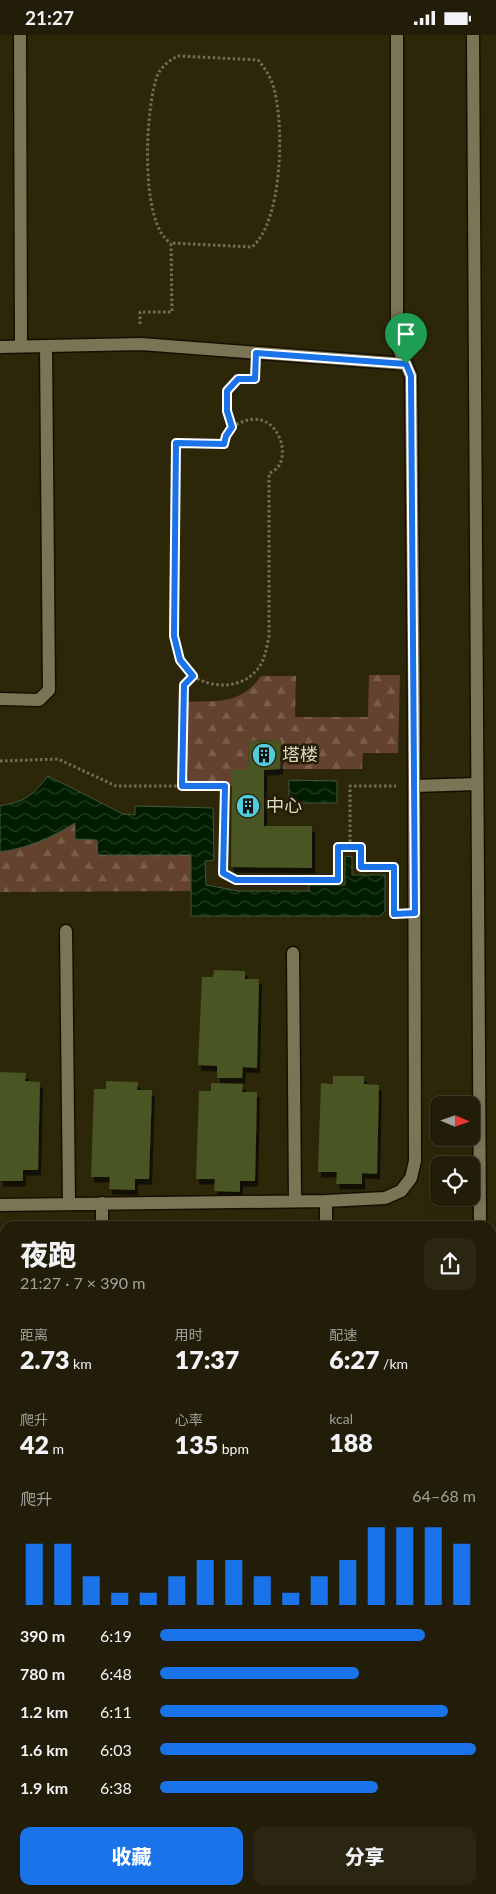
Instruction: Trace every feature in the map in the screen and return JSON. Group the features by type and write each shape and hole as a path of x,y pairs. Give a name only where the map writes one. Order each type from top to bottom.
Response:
{"street":[{"path":"20,35 20,346"},
{"path":"0,1205 326,1201 384,1197 401,1191 411,1178 415,1161 411,376 397,345 398,35"},
{"path":"473,35 480,1221"},
{"path":"0,347 141,344 406,364"},
{"path":"0,699 39,700 49,690 46,346"},
{"path":"414,786 477,784"},
{"path":"66,931 69,1204"},
{"path":"293,953 294,1201"},
{"path":"326,1201 326,1221"},
{"path":"102,1203 102,1221"}],"path":[{"path":"178,56 258,59 266,69 275,92 279,124 278,183 270,217 260,240 252,247 171,243 165,240 155,220 149,190 147,148 151,103 158,74 168,61 178,56"},
{"path":"141,344 140,312 172,312 171,243"},
{"path":"232,427 227,411 227,391 238,379 255,379 256,353"},
{"path":"256,419 266,422 280,438 282,448 278,468 268,474 269,636 265,658 255,673 240,682 224,685 207,683 193,676 180,660 174,636 176,443 224,444 226,436 232,427 244,420 256,419"},
{"path":"182,786 184,685 193,676"},
{"path":"0,761 58,759 116,786 225,786 223,873 236,880 338,880 338,847 361,847 361,867 394,867 394,876"},
{"path":"350,847 350,786 414,786"}],"green space":[{"path":"369,675 400,675 398,753 363,753 362,769 280,769 281,740 249,741 248,770 232,770 232,786 182,786 184,702 217,701 236,697 253,686 261,676 296,676 295,717 368,717"},
{"path":"75,823 97,840 98,855 191,855 191,891 0,892 0,852 39,842"}],"water":[{"path":"48,776 123,814 135,815 135,806 213,808 214,860 205,861 206,885 239,891 309,891 309,885 345,885 345,856 352,857 352,875 385,875 385,911 380,916 191,916 191,855 98,855 97,840 75,839 75,823 39,842 0,852 0,806 27,797"},
{"path":"289,780 337,781 337,803 289,803"}],"building":[{"name":"中心","path":"281,740 280,769 264,770 264,826 312,826 312,868 231,867 232,770 248,770 249,741"},
{"path":"214,970 245,971 245,979 259,979 257,1068 243,1067 242,1078 217,1078 217,1066 198,1065 202,977 213,977"},
{"path":"0,1072 26,1073 25,1081 40,1082 38,1170 23,1170 23,1181 0,1181"},
{"path":"333,1076 364,1076 364,1084 379,1085 377,1174 362,1173 362,1184 336,1184 337,1172 318,1172 321,1083 333,1084"},
{"path":"106,1081 138,1082 137,1090 152,1090 149,1179 135,1179 135,1190 109,1189 110,1177 91,1177 94,1089 106,1089"},
{"path":"211,1083 243,1084 242,1092 257,1092 255,1181 240,1181 240,1192 214,1191 215,1179 196,1179 199,1091 211,1091"}],"place":[{"name":"塔楼","path":"264,755"},
{"name":"中心","path":"248,806"}],"route":[{"path":"256,353 406,364 411,376 415,913 394,914 394,867 361,867 361,847 338,847 338,880 236,880 223,873 225,786 182,786 184,685 193,676 180,660 174,636 176,443 224,444 226,436 232,427 227,411 227,391 238,379 255,379 256,353"}]}
